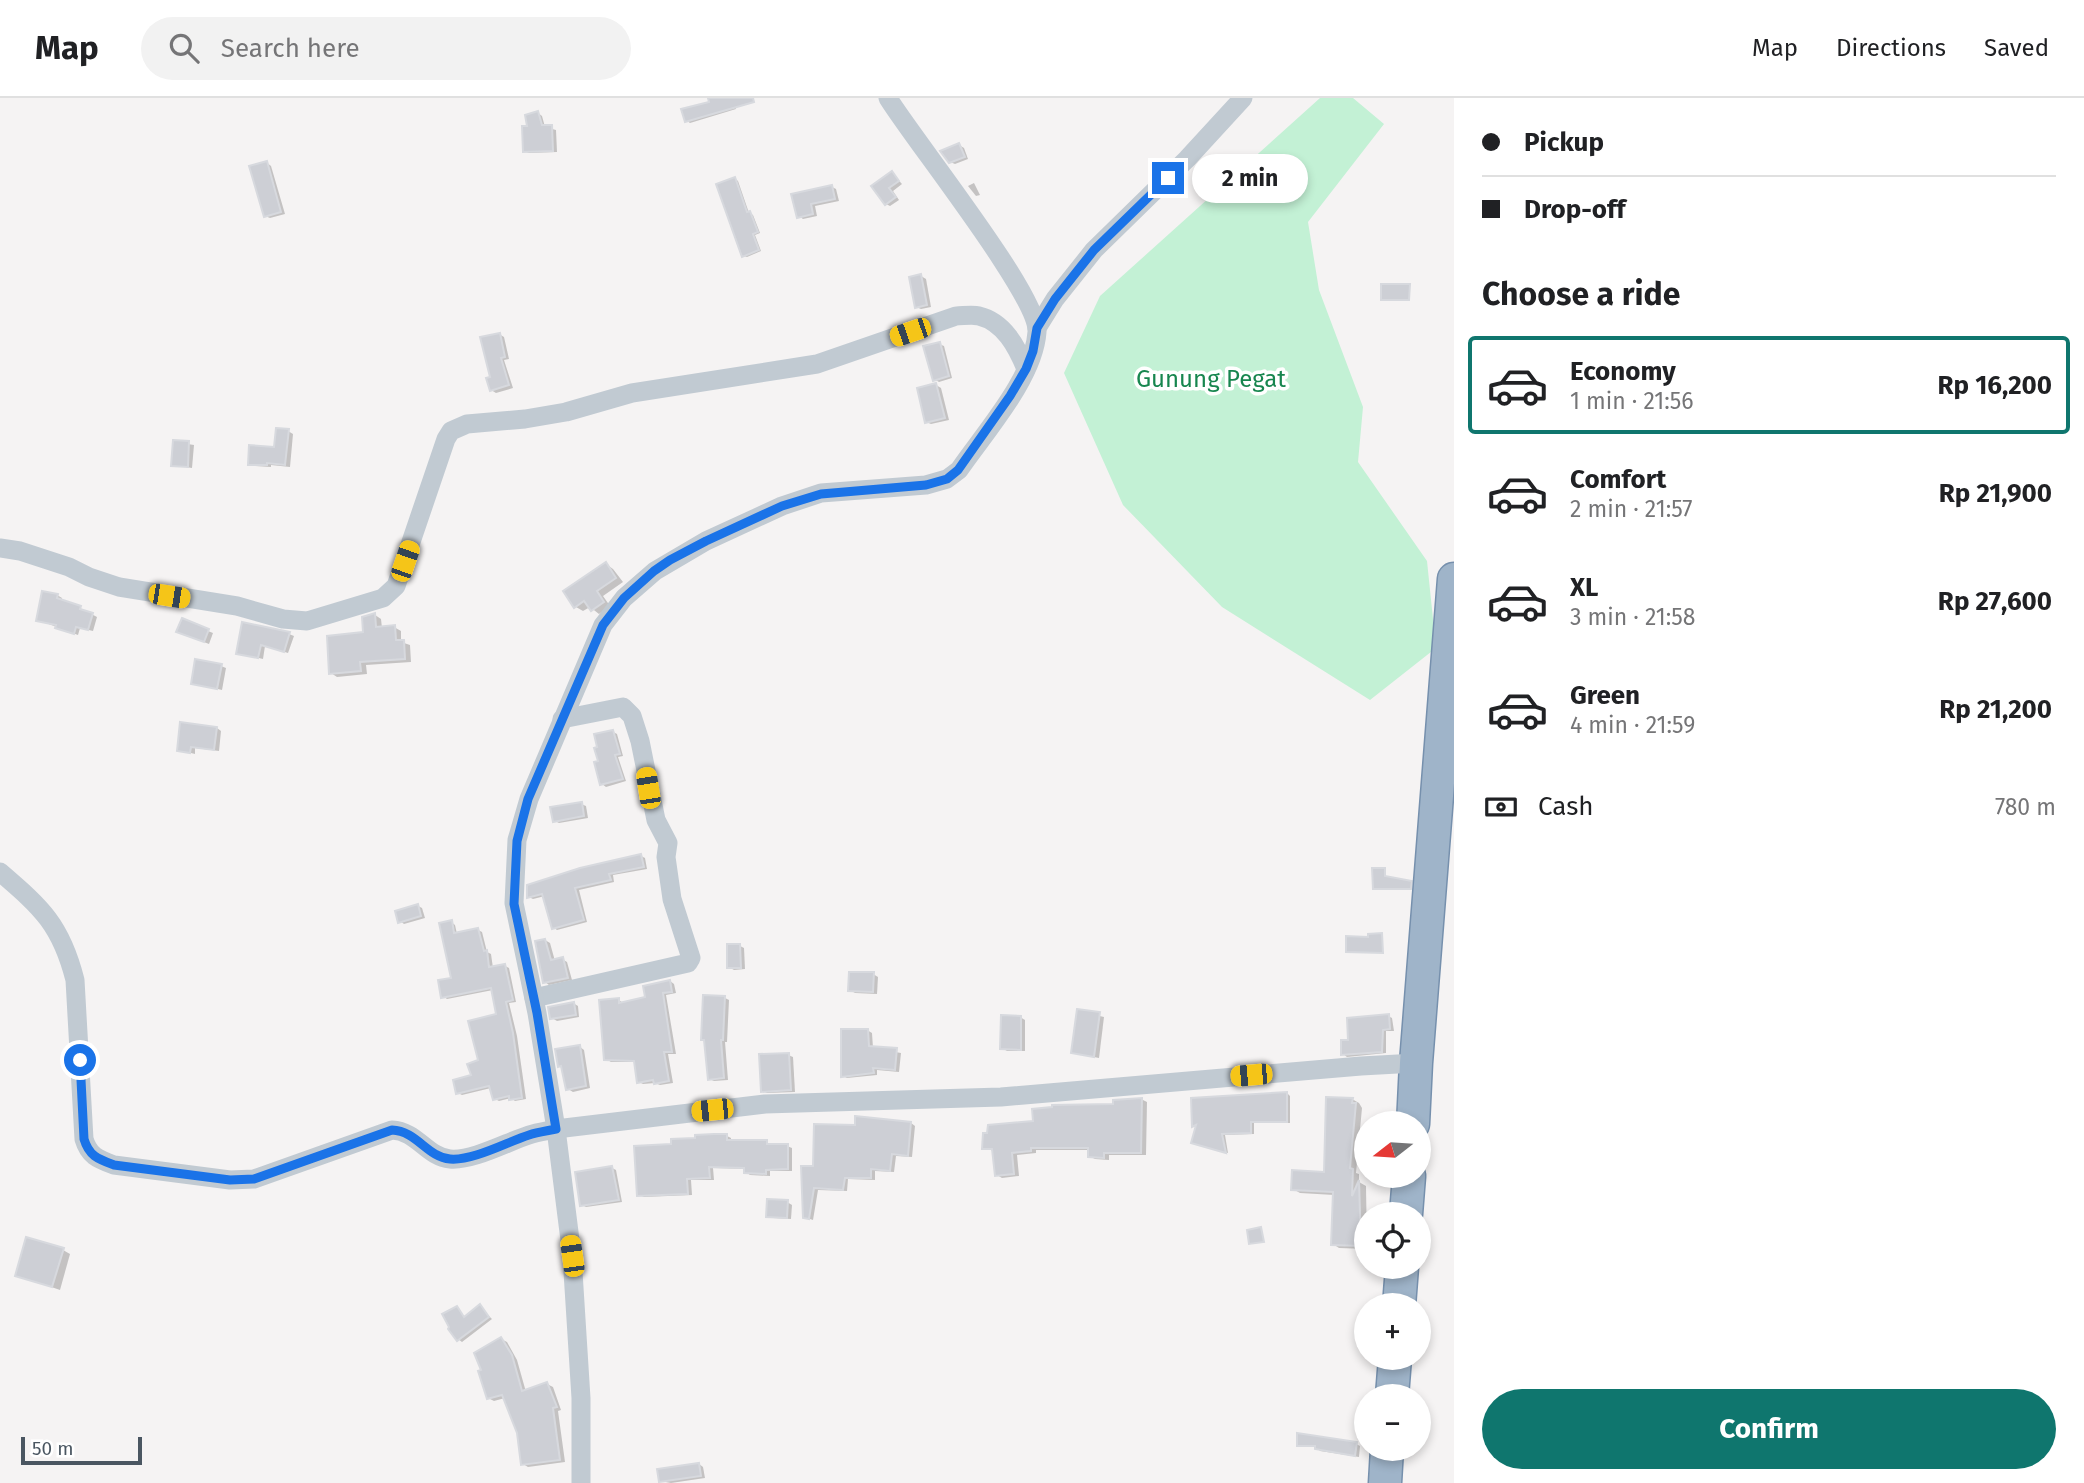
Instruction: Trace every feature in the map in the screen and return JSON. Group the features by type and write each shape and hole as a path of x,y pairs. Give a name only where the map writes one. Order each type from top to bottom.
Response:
{"highway":[{"path":"1414,1111 1454,579"},
{"path":"1385,1483 1386,1461"}],"street":[{"path":"888,98 1000,258 1025,298 1037,328"},
{"path":"581,1483 581,1398 572,1256 556,1129 534,998 514,904 517,841 528,799 603,625 624,598 654,571 736,526 782,506 821,494 926,485 947,479 958,470 1026,369 1037,328 1055,299 1094,250 1187,159 1243,98"},
{"path":"0,548 20,551 69,567 119,587 237,606 282,619 307,621 383,598 396,586 446,439 457,428 482,422 525,419 566,412 632,393 817,364 956,316 978,316 997,326 1018,348 1026,369"},
{"path":"534,998 688,962 691,958 672,899 666,857 668,843 656,820 640,741 632,716 623,707 562,719"},
{"path":"0,872 46,913 69,957 75,980 84,1139 87,1150 114,1165 230,1180 254,1179 392,1130 403,1130 435,1154 449,1159 479,1153 531,1134 556,1129 765,1104 1001,1097 1416,1063"}],"green space":[{"name":"Gunung Pegat","path":"1320,98 1353,98 1384,124 1308,222 1319,290 1363,407 1358,462 1427,561 1436,648 1370,700 1222,607 1123,505 1064,373 1100,296"}],"building":[{"path":"708,98 753,98 754,102 685,122 681,109 709,102"},
{"path":"538,111 542,125 552,125 553,151 523,152 522,126 527,126 525,115"},
{"path":"959,143 965,157 949,163 940,151"},
{"path":"267,161 281,212 264,217 249,166"},
{"path":"892,171 899,181 889,188 896,197 885,205 871,186"},
{"path":"735,177 747,212 750,211 758,232 753,234 759,250 742,257 716,184"},
{"path":"832,185 835,199 811,204 813,214 797,218 791,194"},
{"path":"921,274 927,305 915,308 909,277"},
{"path":"1381,284 1410,284 1409,300 1381,300"},
{"path":"500,333 505,357 501,358 509,385 490,391 486,378 490,377 480,337"},
{"path":"940,342 949,376 933,381 923,346"},
{"path":"936,383 945,418 925,423 917,388"},
{"path":"276,428 289,429 285,465 248,465 249,445 274,447"},
{"path":"173,440 189,441 188,467 171,466"},
{"path":"606,562 616,578 597,591 604,602 591,611 584,601 574,608 563,591"},
{"path":"42,591 58,594 57,598 93,613 88,630 76,627 74,634 55,628 56,625 36,621"},
{"path":"375,613 376,627 395,625 396,640 404,640 405,659 360,662 361,671 329,674 327,636 363,632 362,617"},
{"path":"182,618 209,629 204,642 176,632"},
{"path":"242,622 290,632 284,652 261,645 258,658 236,654"},
{"path":"195,659 222,664 217,689 191,684"},
{"path":"180,722 217,727 214,750 191,747 190,753 177,751"},
{"path":"613,730 620,754 615,755 623,779 600,785 594,762 598,761 594,734"},
{"path":"582,802 584,816 553,822 550,807"},
{"path":"641,854 644,867 609,874 611,880 575,888 584,920 552,929 542,894 527,898 527,885 580,868"},
{"path":"1372,868 1385,868 1385,876 1412,881 1411,889 1373,889"},
{"path":"418,904 421,916 398,923 395,911"},
{"path":"452,920 454,933 478,928 484,951 487,950 489,967 505,964 513,1000 506,1002 522,1098 509,1100 509,1096 493,1100 489,1086 456,1094 453,1080 471,1075 467,1064 478,1060 468,1021 496,1014 491,988 441,998 438,980 451,978 439,923"},
{"path":"1382,933 1383,953 1346,952 1346,936 1368,937 1368,934"},
{"path":"545,939 551,960 563,957 568,978 543,983 535,941"},
{"path":"727,944 740,944 741,968 727,968"},
{"path":"849,972 874,972 873,992 848,991"},
{"path":"670,980 672,992 663,993 672,1052 664,1052 669,1081 637,1083 634,1061 604,1060 599,1000 619,998 619,1003 645,997 643,986"},
{"path":"703,995 725,996 721,1040 724,1078 708,1080 704,1040 701,1040"},
{"path":"574,1002 576,1015 550,1019 548,1007"},
{"path":"1077,1009 1100,1012 1094,1057 1071,1053"},
{"path":"1389,1014 1390,1029 1383,1030 1382,1052 1341,1055 1341,1040 1348,1040 1347,1018"},
{"path":"1001,1015 1021,1016 1021,1050 1000,1049"},
{"path":"841,1029 868,1029 869,1046 897,1048 895,1070 873,1068 874,1073 841,1077"},
{"path":"580,1045 586,1086 566,1090 555,1049"},
{"path":"789,1053 791,1090 761,1092 759,1054"},
{"path":"1287,1092 1287,1122 1251,1122 1251,1133 1222,1134 1226,1153 1191,1143 1196,1125 1192,1127 1191,1098"},
{"path":"1326,1097 1353,1098 1352,1103 1356,1103 1350,1168 1353,1169 1352,1196 1356,1188 1359,1188 1360,1202 1354,1202 1354,1246 1331,1245 1333,1192 1291,1190 1292,1170 1324,1172"},
{"path":"1142,1098 1141,1153 1104,1153 1104,1158 1088,1157 1088,1148 1031,1148 1031,1151 1012,1153 1014,1174 995,1176 992,1149 982,1149 983,1133 987,1133 988,1125 1033,1121 1032,1109 1052,1105 1113,1104 1113,1100"},
{"path":"855,1116 911,1122 908,1156 892,1154 890,1171 871,1169 871,1178 845,1178 843,1190 814,1188 809,1219 803,1218 801,1166 813,1166 814,1124 855,1125"},
{"path":"727,1134 727,1140 767,1140 767,1144 788,1144 788,1169 766,1170 766,1174 744,1173 744,1168 709,1167 710,1178 687,1179 688,1194 637,1196 634,1146 671,1144 671,1139 695,1138 695,1135"},
{"path":"612,1166 619,1200 580,1206 575,1172"},
{"path":"767,1199 788,1200 787,1218 766,1217"},
{"path":"1261,1227 1264,1242 1249,1244 1247,1230"},
{"path":"26,1237 64,1248 52,1287 15,1276"},
{"path":"480,1304 489,1317 457,1341 442,1314 457,1306 464,1317"},
{"path":"501,1337 512,1355 522,1391 547,1382 557,1407 553,1408 560,1460 521,1465 517,1433 502,1395 487,1399 478,1371 481,1370 474,1353"},
{"path":"1297,1433 1354,1442 1354,1456 1315,1449 1315,1446 1297,1446"},
{"path":"699,1463 701,1476 659,1482 657,1469"}],"route":[{"path":"80,1060 84,1139 87,1150 114,1165 230,1180 254,1179 392,1130 403,1130 435,1154 449,1159 479,1153 531,1134 556,1129 537,1013 514,904 517,841 528,799 603,625 624,598 670,560 782,506 821,494 926,485 947,479 958,470 1010,396 1026,369 1037,328 1055,299 1094,250 1168,178"}]}
